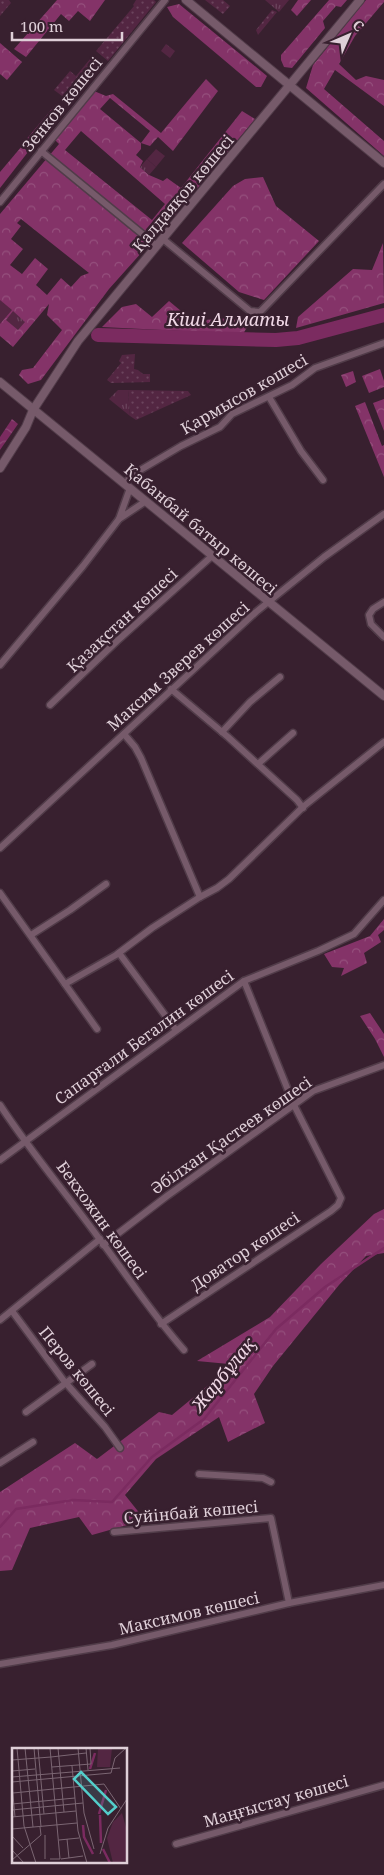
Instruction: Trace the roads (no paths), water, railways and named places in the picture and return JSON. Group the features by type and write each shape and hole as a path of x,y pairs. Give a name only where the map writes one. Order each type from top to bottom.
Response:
{"street":[{"name":"Зенков көшесі","path":"0,202 165,0"},
{"path":"186,0 384,163"},
{"name":"Қалдаяқов көшесі","path":"33,410 78,341 360,0"},
{"path":"41,151 157,246"},
{"path":"164,239 250,311 255,313 264,309 384,184"},
{"name":"Қармысов көшесі","path":"128,486 132,475 174,450 220,427 232,414 292,385 315,368 384,343"},
{"name":"Қабанбай батыр көшесі","path":"0,382 269,603 383,693"},
{"path":"269,397 301,451 323,480"},
{"path":"0,468 26,427 33,410"},
{"path":"119,520 128,486"},
{"path":"0,665 119,520 146,501"},
{"name":"Максим Зверев көшесі","path":"0,848 256,612 324,557 384,514"},
{"name":"Қазақстан көшесі","path":"50,705 117,641 212,556"},
{"path":"384,602 373,609 369,615 371,624 384,637"},
{"path":"222,732 250,702 280,677"},
{"path":"172,689 258,764 297,800 303,808"},
{"path":"258,764 293,733"},
{"path":"124,734 141,758 200,897"},
{"path":"65,984 119,953 152,928 229,879 303,808 384,742"},
{"path":"31,935 106,884"},
{"path":"0,893 97,1029"},
{"name":"Сапарғали Бегалин көшесі","path":"0,1160 244,981 318,952 354,934 384,900"},
{"path":"119,953 176,1030"},
{"path":"244,981 294,1105"},
{"name":"Әбілхан Қастеев көшесі","path":"0,1320 102,1242 313,1091 384,1065"},
{"name":"Бекхожин көшесі","path":"0,1105 24,1142 102,1242 161,1324 184,1350"},
{"name":"Доватор көшесі","path":"161,1324 338,1205 341,1198 294,1105"},
{"name":"Перов көшесі","path":"12,1311 65,1383 105,1427 120,1448"},
{"path":"26,1412 92,1364"},
{"path":"0,1463 33,1442"},
{"path":"199,1474 263,1478 271,1482"},
{"name":"Суйінбай көшесі","path":"114,1532 271,1518 289,1603"},
{"name":"Максимов көшесі","path":"0,1664 112,1645 289,1603 384,1584"},
{"name":"Маңғыстау көшесі","path":"176,1844 384,1785"}],"water":[{"path":"12,419 18,424 0,450 0,437"}],"waterway":[{"name":"Кіші Алматы","path":"98,335 276,340 298,338 384,315"},
{"name":"Жарбұлақ","path":"0,1527 16,1509 73,1500 112,1502 152,1457 204,1419 276,1329 325,1287 384,1248"}]}
